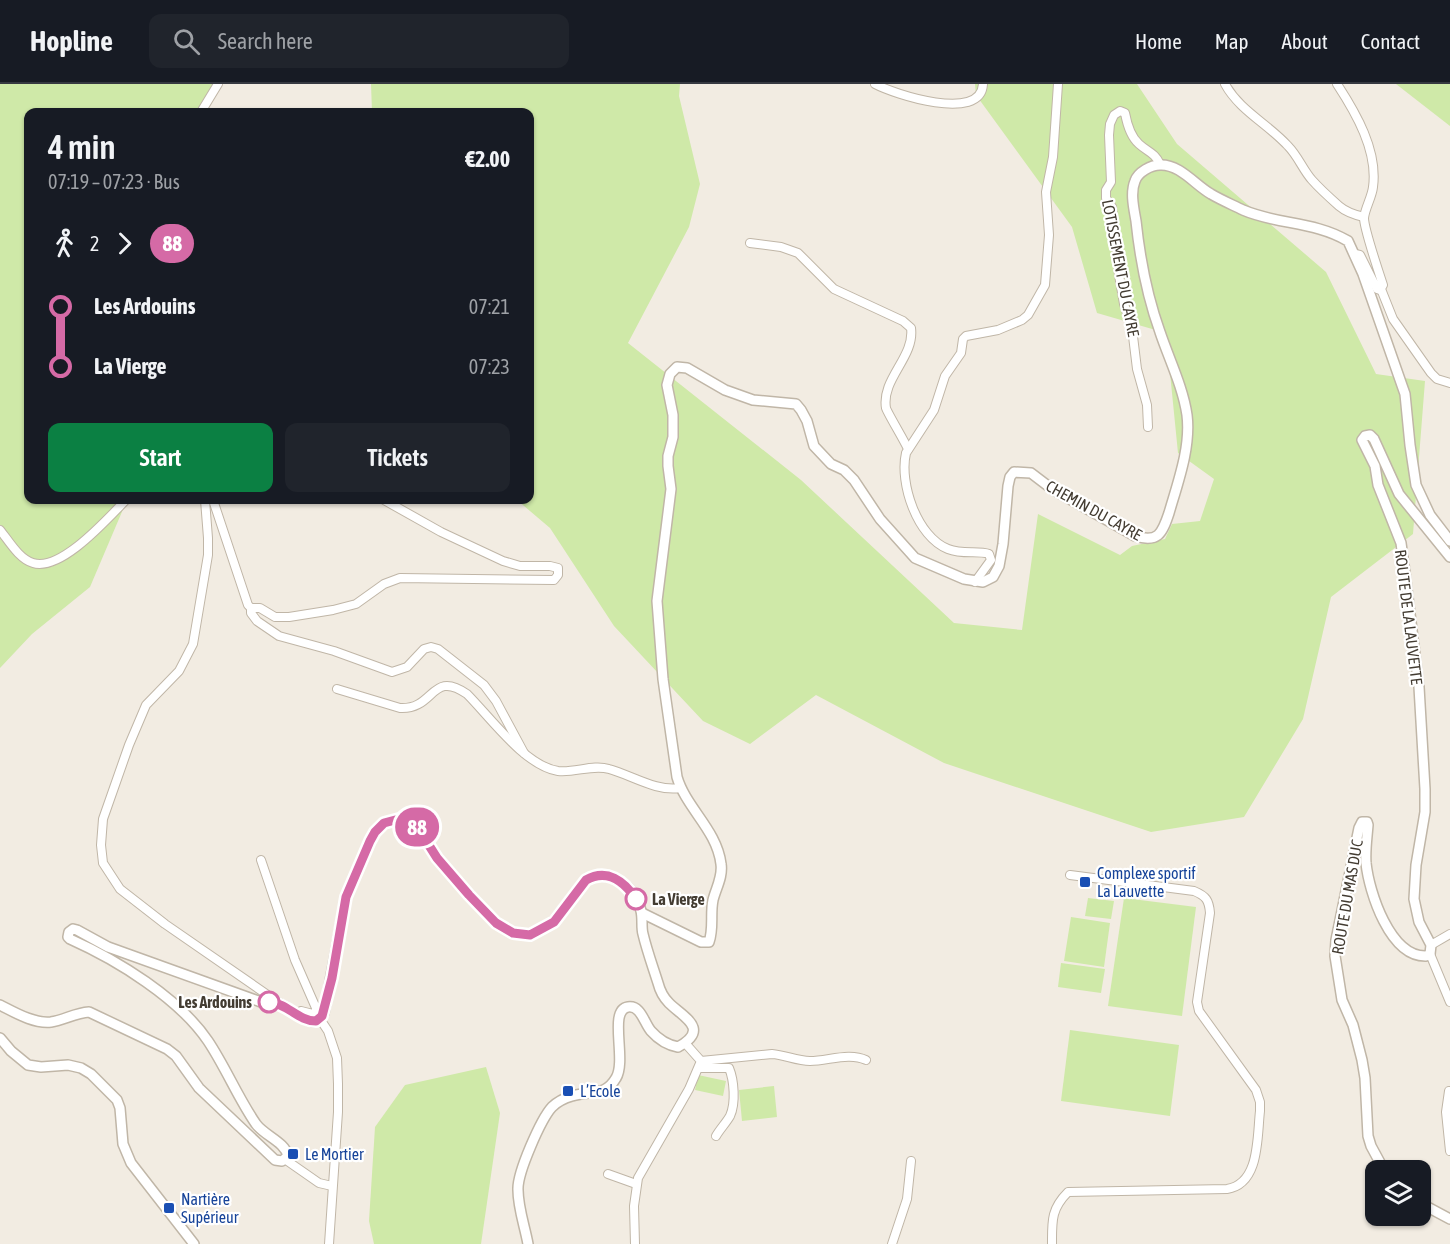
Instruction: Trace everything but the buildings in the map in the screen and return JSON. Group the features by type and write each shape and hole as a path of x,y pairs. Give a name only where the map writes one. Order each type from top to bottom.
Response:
{"street":[{"path":"203,108 218,84"},
{"path":"875,84 894,93 944,104 961,104 977,97 983,84"},
{"path":"642,913 701,942 709,942 713,902 720,879 721,865 715,842 680,788 663,679 657,601 671,489 668,466 674,425 667,385 670,374 677,367 687,368 725,390 753,400 796,404 807,421 814,446 831,464 844,470 854,480 880,519 915,558 975,582 991,560 989,554 984,552 966,554 947,549 931,537 918,520 909,498 904,460 908,449 934,410 945,376 961,353 963,339 966,336 998,330 1022,320 1028,315 1045,285 1049,235 1046,192 1053,157 1058,84"},
{"path":"1225,84 1235,99 1290,147 1313,181 1327,195 1342,208 1354,215 1364,217"},
{"path":"1337,84 1350,104 1372,157 1373,188 1364,217 1383,285 1381,289 1394,318 1431,374 1437,379 1450,383"},
{"name":"LOTISSEMENT DU CAYRE","path":"1148,427 1147,405 1137,369 1132,328 1124,304 1119,275 1112,207 1106,198 1106,190 1111,182 1109,135 1114,115 1120,111 1125,113 1131,134 1138,144 1155,155 1160,165"},
{"path":"1160,165 1174,167 1209,193 1245,211 1272,219 1312,225 1348,241 1355,254 1405,394 1416,485 1430,515 1450,541"},
{"name":"CHEMIN DU CAYRE","path":"975,582 983,582 993,577 999,566 1008,486 1014,472 1031,473 1052,489 1135,536 1153,539 1160,534 1165,525 1181,474 1186,438 1186,415 1148,294 1138,242 1133,194 1137,175 1147,168 1160,165"},
{"path":"750,243 781,247 798,253 834,289 903,321 911,328 910,345 886,396 886,410 908,449"},
{"path":"1355,254 1360,255 1377,289 1381,289"},
{"name":"ROUTE DE LA LAUVETTE","path":"1431,949 1419,922 1414,899 1416,865 1425,812 1425,789 1419,687 1404,565 1401,543 1378,485 1375,466 1362,440 1365,436 1370,435 1374,439 1399,494 1450,557"},
{"path":"0,531 24,558 32,563 46,564 55,561 88,538 122,504"},
{"path":"205,504 207,555 193,644 179,671 146,705 129,745 103,819 101,845 103,863 120,889 165,924 272,998 272,1002"},
{"path":"214,504 248,605 257,621 279,636 334,651 392,672 402,670 424,649 431,647 438,650 484,685 496,701 524,753"},
{"path":"251,608 260,608 275,617 333,610 356,604 384,584 400,578 554,580 558,575 558,568 520,566 502,561 441,532 391,504"},
{"path":"337,688 409,709 423,703 436,688 441,686 458,688 467,694 524,753 536,762 558,771 607,768 668,789 680,788"},
{"path":"285,1160 288,1156 286,1149 258,1127 209,1042 181,1009 128,970 70,939 69,932 73,929 77,930 108,947 261,1002 280,1004 301,1018 310,1021 320,1019 324,1012 346,897 370,841 384,823 399,819 418,828 437,858 469,895 496,923 513,933 530,935 554,922 586,880 602,874 609,876 626,886 636,899 642,913 644,935 659,988 670,1005 691,1022 692,1034 685,1043 678,1047 669,1045 650,1029 639,1010 634,1007 624,1008 621,1011 617,1022 621,1068 612,1086 603,1092 572,1096 551,1108 520,1170 518,1192 528,1244"},
{"name":"ROUTE DU MAS DUC","path":"1379,1160 1368,1136 1362,1060 1353,1025 1342,1000 1336,963 1336,940 1342,910 1360,824 1365,821 1368,825 1365,853 1371,891 1387,927 1394,939 1410,952 1421,956 1431,949"},
{"path":"261,860 295,960 316,1008 313,1014 301,1011 297,1014"},
{"path":"1052,1244 1052,1217 1059,1201 1068,1192 1227,1189 1242,1184 1251,1169 1260,1102 1256,1090 1199,1011 1197,1002 1210,913 1208,900 1204,895 1194,891 1070,875"},
{"path":"1450,934 1431,949 1450,1002"},
{"path":"0,1005 38,1021 50,1022 89,1012 167,1049 176,1056 199,1088 222,1111 244,1128 275,1160 285,1160 319,1183 332,1186"},
{"path":"320,1019 328,1031 337,1058 338,1112 329,1244"},
{"path":"0,1038 23,1062 32,1066 68,1065 81,1068 91,1074 117,1100 125,1151 130,1163 194,1244"},
{"path":"685,1043 700,1064 729,1068 732,1076 733,1104 730,1115 716,1136"},
{"path":"700,1064 772,1054 812,1061 854,1056 866,1060"},
{"path":"635,1244 633,1222 636,1184 700,1064"},
{"path":"1450,1091 1446,1112 1450,1150"},
{"path":"892,1244 907,1199 911,1161"},
{"path":"608,1174 636,1184"},
{"path":"1431,1209 1450,1219"}],"green space":[{"path":"0,84 217,84 208,108 24,108 24,504 125,504 90,587 32,634 0,668"},
{"path":"371,84 680,84 679,96 700,184 689,227 628,343 801,480 954,623 1022,630 1038,514 1120,555 1132,546 1165,539 1172,524 1200,521 1214,479 1178,453 1166,333 1097,313 1072,227 976,95 975,84 1137,84 1177,144 1326,272 1376,374 1425,381 1413,534 1331,597 1303,719 1244,817 1151,832 944,763 816,695 750,744 703,721 614,626 550,528 522,504 534,504 534,108 372,108"},
{"path":"1396,84 1450,84 1450,126"},
{"path":"1088,898 1114,901 1111,919 1085,916"},
{"path":"1124,898 1196,907 1182,1016 1108,1006"},
{"path":"1071,917 1110,923 1104,967 1064,961"},
{"path":"1061,963 1105,969 1101,993 1058,987"},
{"path":"1070,1030 1179,1045 1170,1116 1061,1101"},
{"path":"486,1067 500,1113 481,1244 374,1244 369,1221 375,1127 405,1085"},
{"path":"698,1075 726,1081 723,1096 695,1090"},
{"path":"774,1086 777,1117 742,1121 739,1090"}],"bus line":[{"name":"88","path":"269,1002 280,1004 306,1020 320,1019 324,1012 332,978 346,897 375,832 391,820 405,820 418,828 437,858 469,895 506,931 530,935 554,922 574,894 586,880 593,876 602,874 620,881 636,899"}],"place":[{"name":"Complexe sportif La Lauvette","path":"1085,882"},
{"name":"La Vierge","path":"636,899"},
{"name":"Les Ardouins","path":"269,1002"},
{"name":"L’Ecole","path":"568,1091"},
{"name":"Le Mortier","path":"293,1154"},
{"name":"Nartière Supérieur","path":"169,1208"}]}
